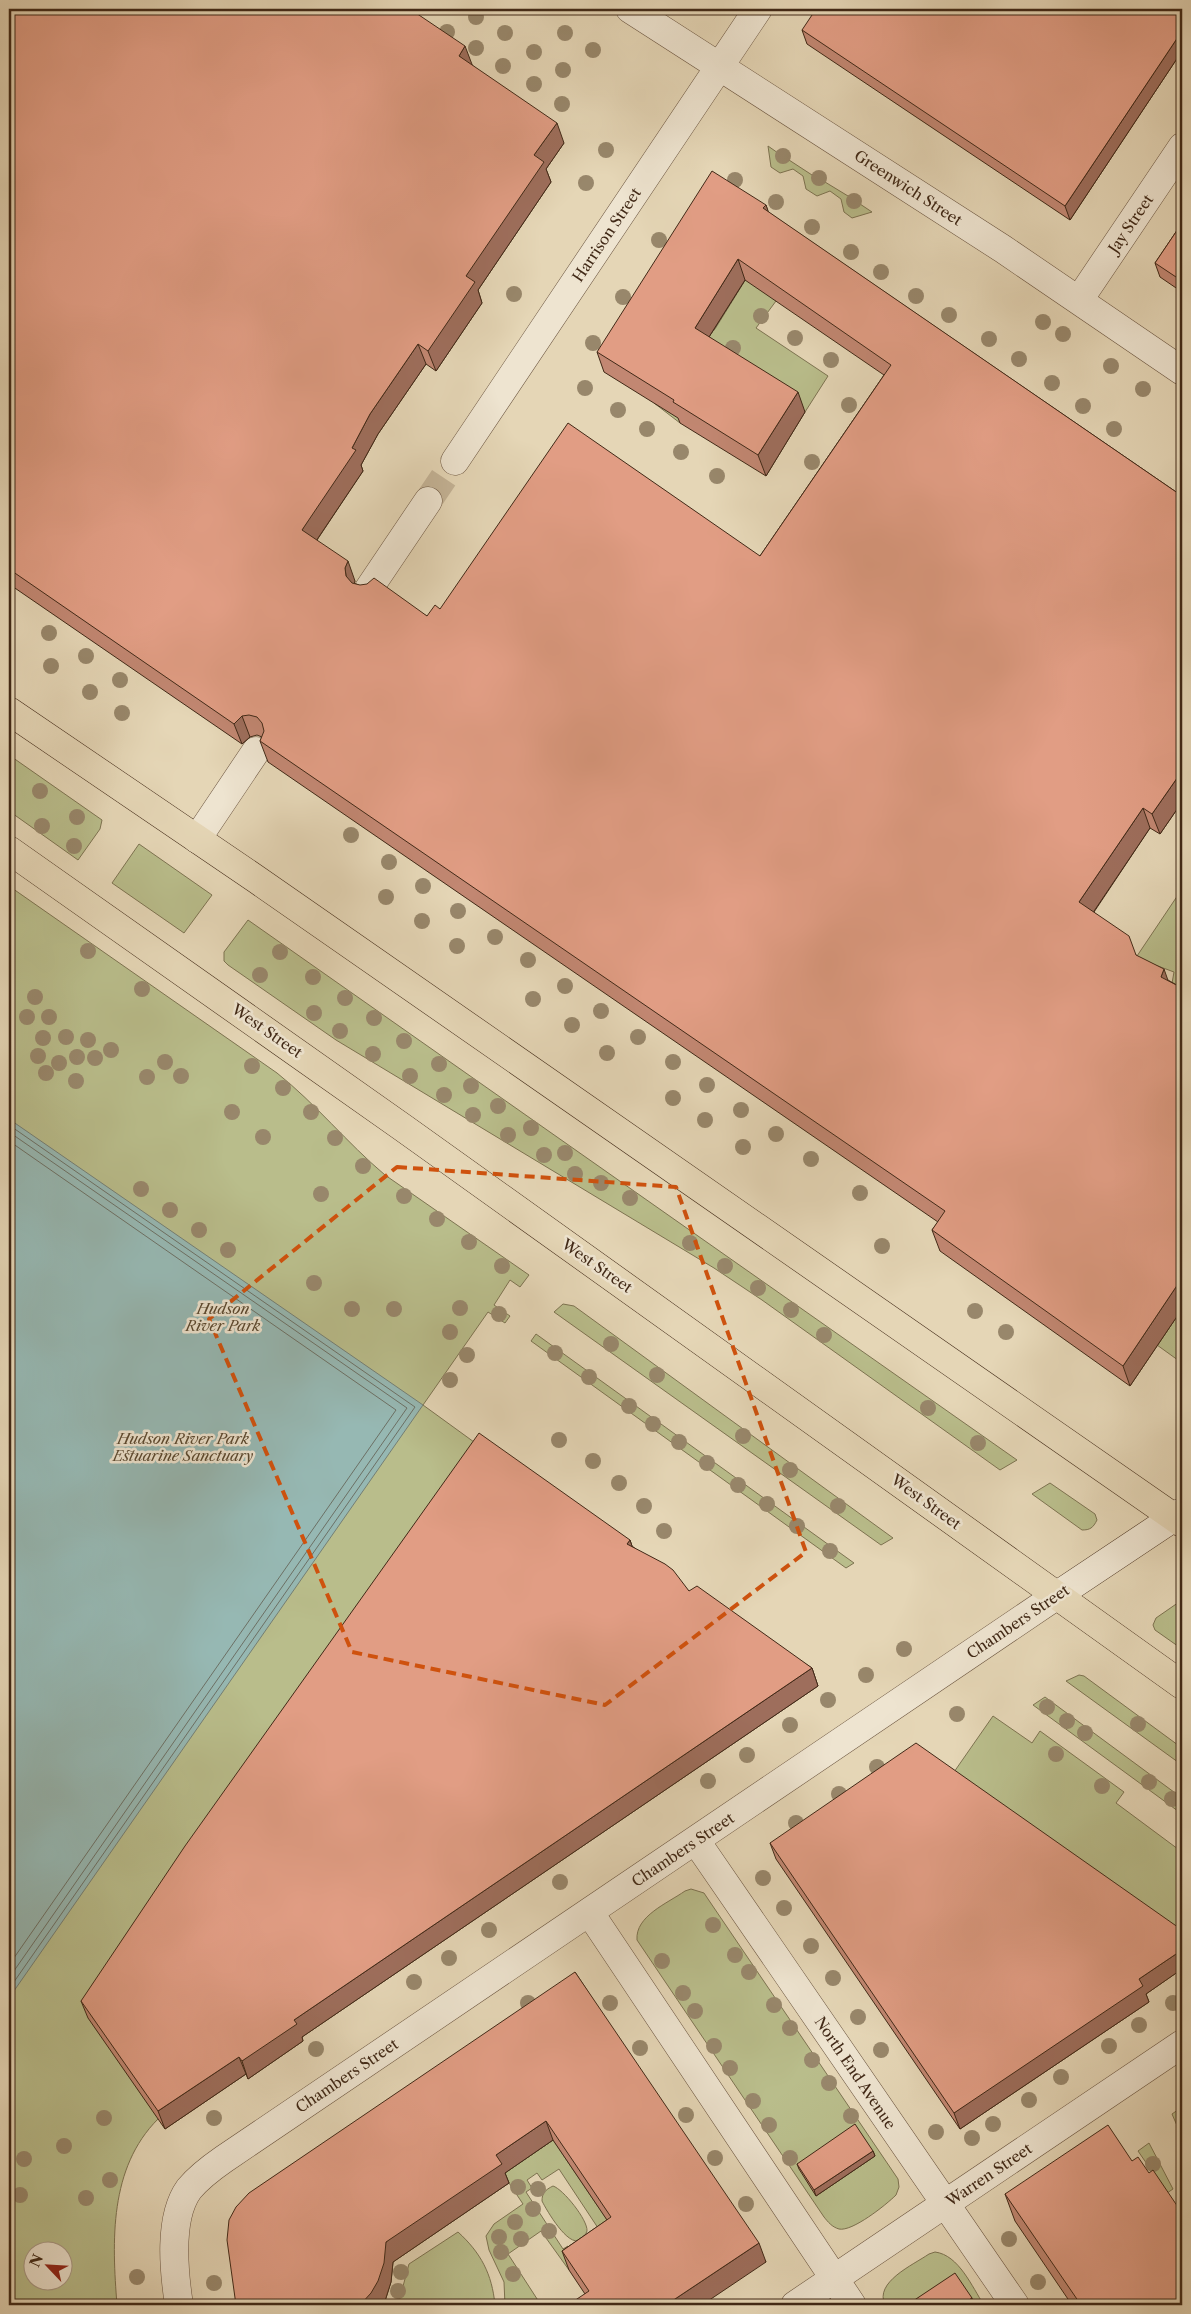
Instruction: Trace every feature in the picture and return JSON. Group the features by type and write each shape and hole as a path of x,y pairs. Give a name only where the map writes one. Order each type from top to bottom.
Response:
{"highway":[{"path":"9,711 1180,1517"},
{"name":"West Street","path":"9,850 410,1132 1182,1685"}],"street":[{"name":"Greenwich Street","path":"630,9 1003,249 1182,371"},
{"name":"Harrison Street","path":"455,461 758,9"},
{"name":"Jay Street","path":"1079,300 1182,147"},
{"path":"368,590 428,501"},
{"path":"197,839 256,751"},
{"name":"Chambers Street","path":"179,2305 175,2273 175,2237 180,2208 188,2191 198,2179 224,2159 1056,1596 1180,1517"},
{"name":"North End Avenue","path":"696,1841 1016,2305"},
{"path":"590,1913 852,2305"},
{"name":"Warren Street","path":"795,2305 1182,2044"}],"highlighted area":[{"path":"397,1167 676,1187 806,1552 605,1705 352,1652 209,1319"}],"green space":[{"path":"768,146 778,153 787,151 789,160 812,175 823,172 825,182 848,196 858,195 860,204 872,212 852,218 844,212 841,199 830,191 817,196 806,189 803,176 793,169 780,173 771,167"},
{"path":"759,258 776,301 756,328 828,376 805,412 680,423 654,403 669,380 715,329"},
{"path":"9,755 102,820 100,829 78,860 9,811"},
{"path":"139,844 212,895 184,933 112,883"},
{"name":"Hudson River Park","path":"9,886 277,1073 385,1175 529,1275 520,1287 510,1280 494,1305 510,1316 505,1323 488,1312 423,1405 485,1450 158,2119 142,2138 130,2160 117,2206 114,2256 117,2305 9,2305"},
{"path":"1182,889 1182,1004 1171,989 1174,972 1147,962 1137,956"},
{"path":"248,920 1017,1460 1000,1470 762,1300 714,1268 336,1040 228,965 224,961 224,952"},
{"path":"563,1304 574,1306 893,1538 881,1545 554,1312"},
{"path":"1182,1309 1182,1363 1157,1345"},
{"path":"536,1334 854,1563 846,1568 531,1341"},
{"path":"1050,1483 1095,1514 1097,1520 1093,1527 1082,1530 1032,1494"},
{"path":"1182,1600 1182,1649 1155,1630 1153,1625 1156,1618"},
{"path":"1079,1675 1084,1676 1182,1748 1182,1765 1066,1681"},
{"path":"1045,1697 1182,1798 1182,1814 1033,1705"},
{"path":"993,1716 1032,1743 1040,1731 1124,1792 1116,1803 1182,1852 1182,1933 954,1772"},
{"path":"691,1889 704,1893 898,2179 899,2187 896,2195 877,2211 852,2226 839,2229 832,2226 824,2217 637,1940 641,1924 647,1917 662,1905"},
{"path":"1182,2107 1182,2137 1172,2114"},
{"path":"553,2140 618,2236 569,2270 541,2231 508,2254 541,2305 505,2305 504,2282 489,2250 486,2236 494,2224 523,2204 503,2174","holes":["559,2169 602,2234 574,2254 568,2246 563,2249 526,2192 532,2188 527,2180 537,2173 542,2180"]},
{"path":"1149,2143 1173,2189 1167,2193 1138,2151"},
{"path":"553,2186 563,2193 584,2220 587,2231 580,2240 575,2241 558,2227 542,2201 544,2192"},
{"path":"458,2232 473,2248 484,2265 491,2283 495,2305 398,2305 409,2264"},
{"path":"935,2252 944,2254 958,2265 984,2305 885,2305 883,2297 885,2289 890,2282 905,2269"}],"water":[{"name":"Hudson River Park","path":"9,1119 423,1405 9,1998"}],"building":[{"path":"9,9 410,9 465,46 459,56 557,123 534,155 544,162 466,276 475,282 428,351 418,344 370,414 352,448 356,450 302,530 348,561 345,568 346,576 352,583 367,584 374,578 427,616 435,605 440,609 568,423 760,556 891,365 738,259 695,328 798,392 758,455 597,352 712,171 766,205 763,208 1182,496 1182,771 1152,814 1143,808 1079,902 1129,936 1136,955 1164,969 1161,977 1182,988 1182,1278 1123,1366 932,1230 945,1211 260,741 264,731 262,723 257,717 242,716 234,724 9,569"},
{"path":"816,9 1182,9 1182,31 1065,206 802,30"},
{"path":"1182,223 1182,281 1155,263"},
{"path":"479,1433 630,1540 627,1544 673,1570 689,1591 697,1586 812,1668 294,2020 297,2024 242,2061 239,2057 158,2111 81,2001 185,1846"},
{"path":"916,1743 1182,1930 1182,1950 1139,1979 1143,1986 954,2113 770,1843"},
{"path":"575,1972 759,2243 666,2305 568,2305 589,2291 562,2251 611,2217 546,2121 496,2155 502,2164 386,2242 384,2263 378,2281 371,2293 360,2305 236,2305 227,2240 229,2220 236,2207 249,2193"},
{"path":"855,2124 873,2151 814,2190 797,2164"},
{"path":"1108,2125 1132,2161 1138,2157 1149,2173 1153,2170 1182,2213 1182,2305 1081,2305 1005,2194"},
{"path":"955,2273 972,2298 961,2305 907,2305"}],"tunnel":[{"path":"428,501 455,461"}],"park label":[{"name":"Hudson River Park Estuarine Sanctuary","path":"183,1448"}]}
